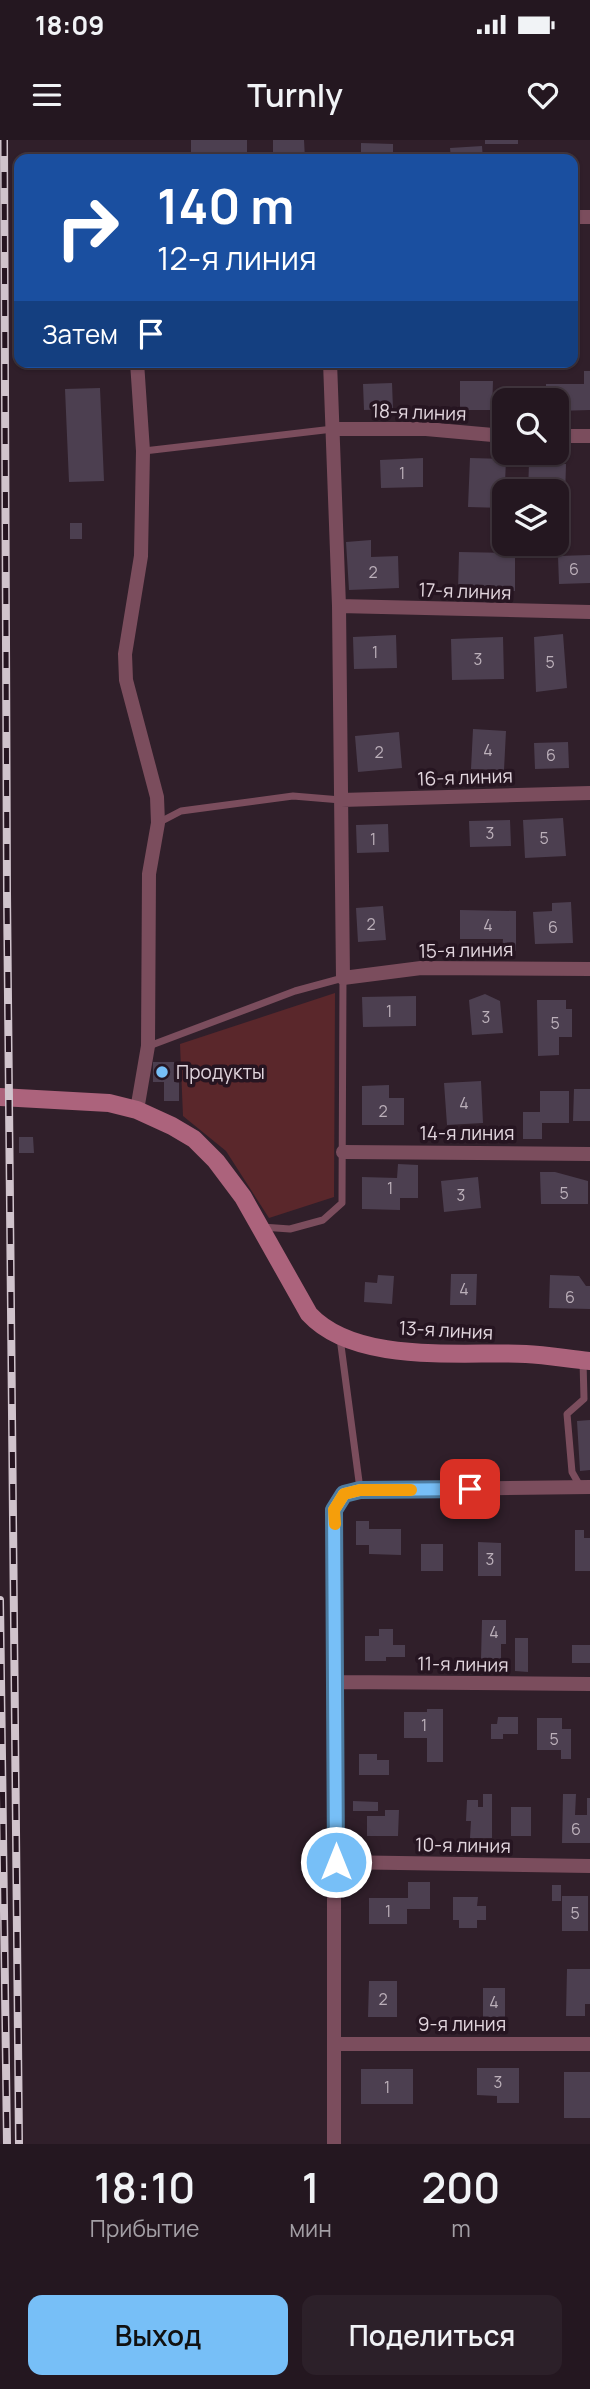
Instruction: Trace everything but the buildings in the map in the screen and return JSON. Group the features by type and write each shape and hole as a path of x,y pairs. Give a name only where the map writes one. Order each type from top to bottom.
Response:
{"street":[{"path":"136,368 143,451 141,556 125,667 126,680 157,797 158,823 149,874 148,1046 136,1110"},
{"path":"330,368 339,606 343,978"},
{"name":"18-я линия","path":"333,429 425,429 492,435"},
{"path":"569,436 590,436"},
{"name":"17-я линия","path":"339,606 590,612"},
{"name":"16-я линия","path":"341,800 590,793"},
{"name":"15-я линия","path":"343,978 421,968 590,969"},
{"path":"0,1097 109,1103 136,1110 172,1126 194,1139 230,1179 262,1227"},
{"name":"14-я линия","path":"343,1152 590,1154"},
{"name":"13-я линия","path":"262,1227 309,1314 321,1327 340,1338 412,1353 528,1354 587,1361"},
{"path":"334,2144 334,1510 344,1494 360,1490 585,1487"},
{"name":"11-я линия","path":"336,1682 590,1684"},
{"name":"10-я линия","path":"336,1862 590,1866"},
{"name":"9-я линия","path":"334,2044 590,2044"}],"lane":[{"path":"143,451 333,429"},
{"path":"158,823 181,811 293,796 341,800"},
{"path":"148,1046 295,991 343,978 342,1203 323,1220 290,1229 262,1227"},
{"path":"340,1338 360,1490"},
{"path":"585,1487 572,1472 567,1414 587,1401 587,1361"}],"shaded area":[{"path":"335,993 334,1197 269,1218 226,1151 183,1116 180,1044"}],"railway":[{"path":"4,140 7,893 19,2144"},
{"path":"0,1600 7,2144"}],"slow traffic":[{"path":"335,1524 334,1510 344,1494 360,1490 411,1490"}],"place":[{"name":"Продукты","path":"162,1072"}],"route":[{"path":"336,1862 334,1510 344,1494 360,1490 470,1489"}]}
